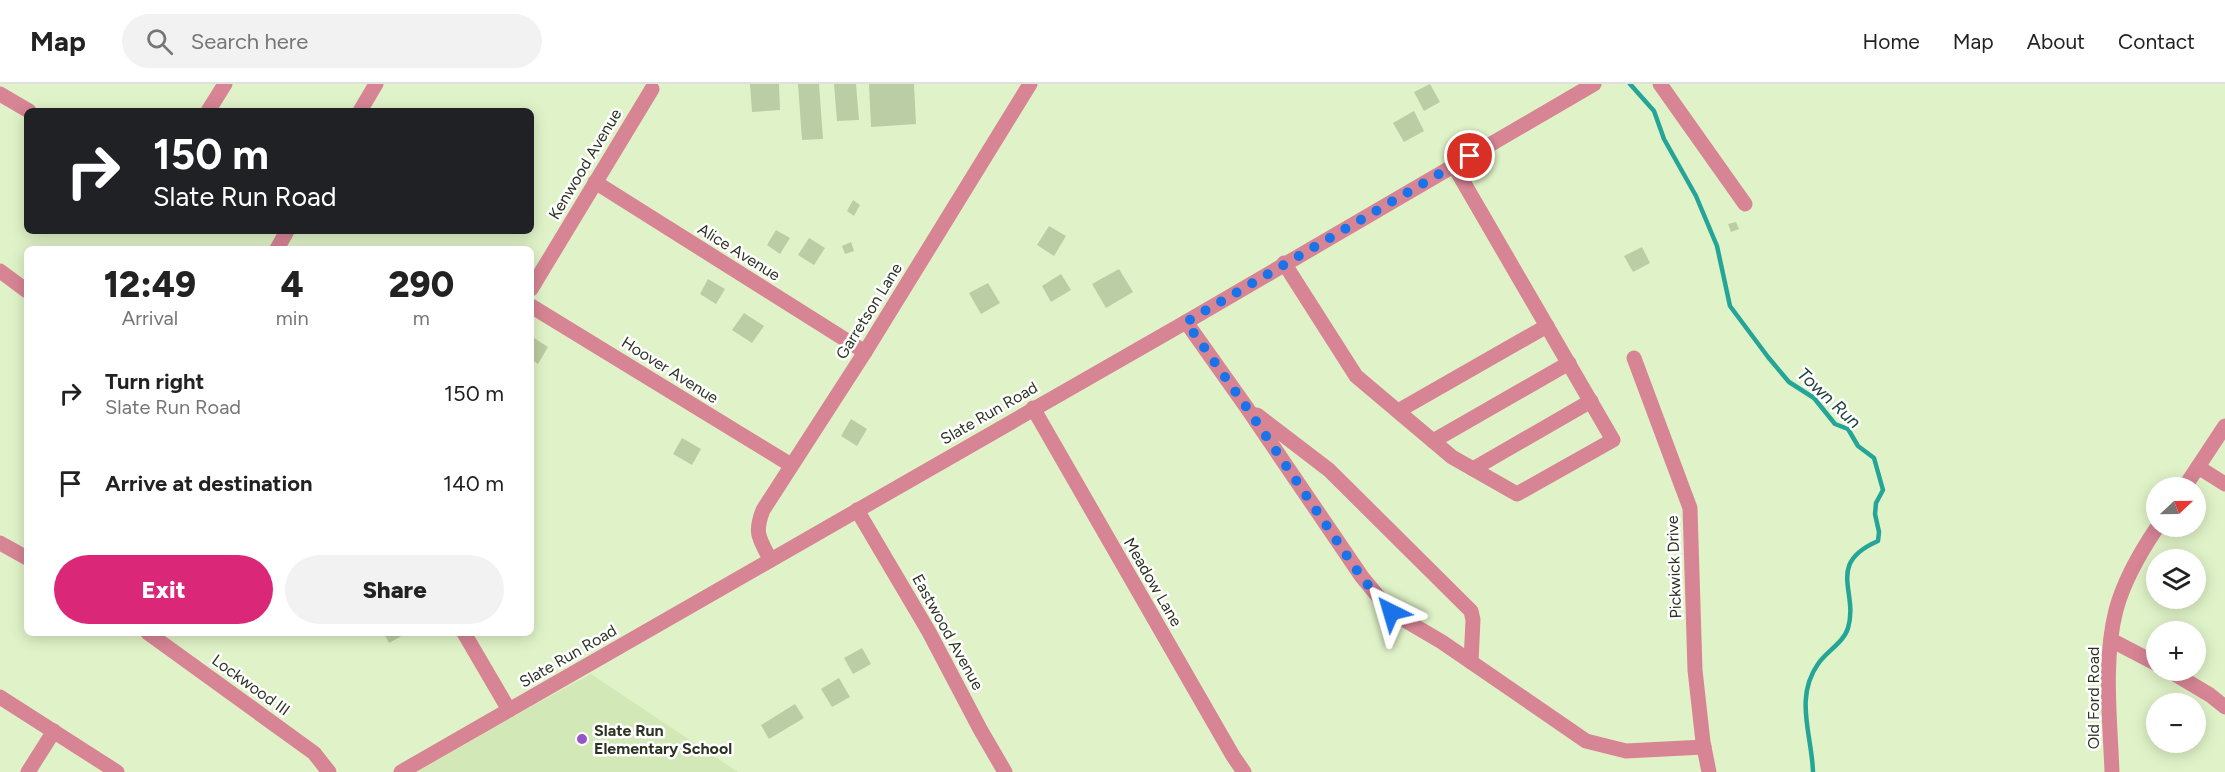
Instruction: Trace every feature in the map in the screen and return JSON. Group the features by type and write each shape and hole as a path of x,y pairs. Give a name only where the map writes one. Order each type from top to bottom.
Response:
{"street":[{"path":"210,108 225,84"},
{"path":"362,108 376,84"},
{"name":"Garretson Lane","path":"770,559 760,540 757,525 764,510 865,352 1030,84"},
{"name":"Slate Run Road","path":"401,772 1186,322 1594,84"},
{"path":"1660,84 1745,204"},
{"name":"Kenwood Avenue","path":"534,284 652,89"},
{"path":"0,94 24,108"},
{"path":"1284,263 1356,376 1452,457 1516,494 1614,440 1454,166"},
{"name":"Alice Avenue","path":"595,182 865,352"},
{"path":"0,271 24,289"},
{"name":"Hoover Avenue","path":"534,308 791,465"},
{"path":"1186,322 1362,578 1391,612 1471,662 1586,741 1626,751 1704,747"},
{"path":"1398,411 1547,326"},
{"name":"Pickwick Drive","path":"1634,358 1690,508 1695,670 1709,772"},
{"path":"1433,441 1569,363"},
{"path":"1473,469 1591,401"},
{"name":"Meadow Lane","path":"1033,408 1244,772"},
{"path":"1247,408 1329,470 1471,611 1473,620 1471,662"},
{"path":"2191,477 2225,426"},
{"path":"2198,467 2225,484"},
{"name":"Eastwood Avenue","path":"857,510 929,632 1005,772"},
{"name":"Old Ford Road","path":"2112,772 2110,640 2116,609 2126,584 2152,537"},
{"path":"0,543 24,556"},
{"name":"Lockwood III","path":"152,636 314,753 329,772"},
{"path":"466,636 509,710"},
{"path":"2110,640 2146,658"},
{"path":"2186,681 2225,707"},
{"path":"0,698 117,772"},
{"path":"28,772 54,731"}],"shaded area":[{"name":"Slate Run Elementary School","path":"591,674 738,772 417,772 532,706"}],"building":[{"path":"750,84 779,84 780,110 752,112"},
{"path":"798,84 819,84 823,139 802,140"},
{"path":"834,84 856,84 859,120 837,121"},
{"path":"869,84 914,84 916,124 871,127"},
{"path":"1430,84 1440,102 1424,111 1414,92"},
{"path":"1414,111 1424,131 1404,142 1393,123"},
{"path":"853,200 860,205 854,216 847,211"},
{"path":"1736,222 1739,229 1731,232 1728,224"},
{"path":"1049,226 1066,236 1054,256 1037,245"},
{"path":"776,230 790,238 780,254 767,245"},
{"path":"809,238 825,248 814,265 798,255"},
{"path":"851,242 854,251 845,254 842,246"},
{"path":"1642,247 1650,263 1633,272 1624,256"},
{"path":"1119,269 1133,292 1106,308 1092,284"},
{"path":"1061,274 1071,290 1051,302 1042,286"},
{"path":"708,279 725,289 716,304 700,294"},
{"path":"988,283 1000,303 981,314 969,293"},
{"path":"744,313 764,326 752,343 732,330"},
{"path":"534,338 548,347 538,364 534,361"},
{"path":"851,419 867,429 857,446 841,436"},
{"path":"682,438 701,449 692,465 673,454"},
{"path":"386,636 402,636 389,643"},
{"path":"862,648 871,664 853,674 844,658"},
{"path":"839,678 850,697 832,707 821,689"},
{"path":"795,704 804,718 769,739 761,725"}],"waterway":[{"name":"Town Run","path":"1630,84 1654,111 1664,139 1696,196 1717,246 1730,306 1789,382 1814,398 1835,424 1848,429 1858,446 1874,458 1883,490 1876,503 1878,541 1852,559 1848,569 1850,602 1848,628 1843,638 1818,664 1807,690 1806,717 1813,772"}],"place":[{"name":"Slate Run Elementary School","path":"582,739"}],"route":[{"path":"1391,612 1362,578 1186,322 1470,156"}]}
